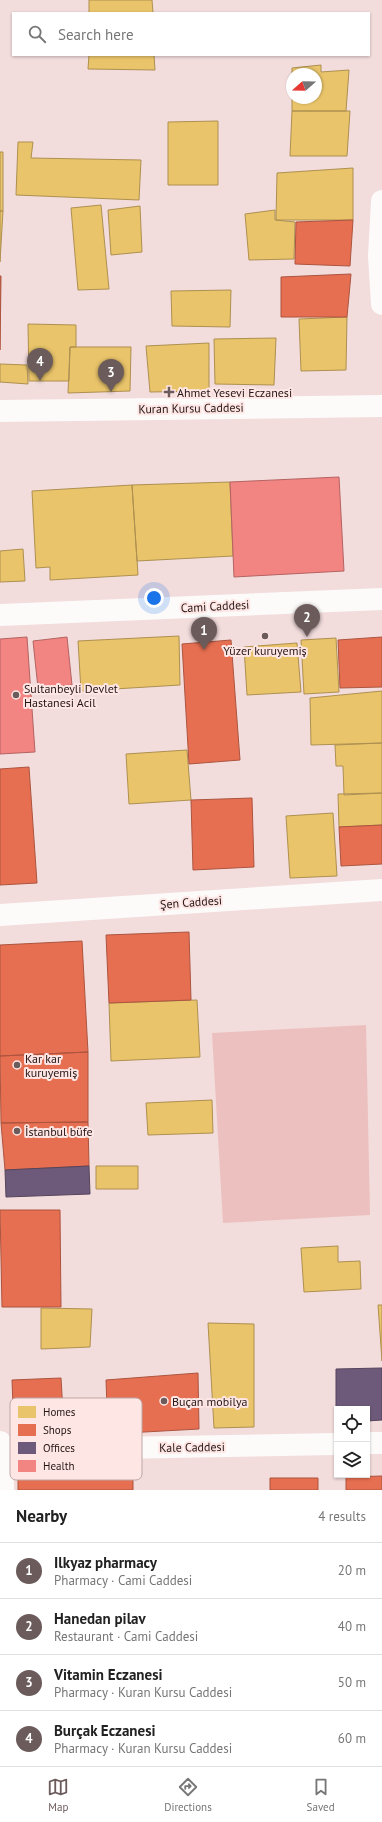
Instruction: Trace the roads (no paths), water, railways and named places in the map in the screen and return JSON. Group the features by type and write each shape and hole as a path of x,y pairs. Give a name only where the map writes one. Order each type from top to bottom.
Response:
{"street":[{"path":"382,201 379,256 382,304"},
{"name":"Kuran Kursu Caddesi","path":"0,411 382,406"},
{"name":"Cami Caddesi","path":"0,615 382,598"},
{"name":"Şen Caddesi","path":"0,915 382,890"},
{"path":"370,1443 382,1443"},
{"name":"Kale Caddesi","path":"142,1446 334,1444"},
{"path":"1,1448 3,1490"}],"place":[{"name":"Burçak Eczanesi","path":"40,381"},
{"name":"Vitamin Eczanesi","path":"111,392"},
{"name":"Ahmet Yesevi Eczanesi","path":"169,392"},
{"name":"Yüzer kuruyemiş","path":"265,636"},
{"name":"Hanedan pilav","path":"307,637"},
{"name":"Ilkyaz pharmacy","path":"204,650"},
{"name":"Sultanbeyli Devlet Hastanesi Acil","path":"16,695"},
{"name":"Kar kar kuruyemiş","path":"17,1065"},
{"name":"İstanbul büfe","path":"17,1131"},
{"name":"Buçan mobilya","path":"164,1401"}]}
